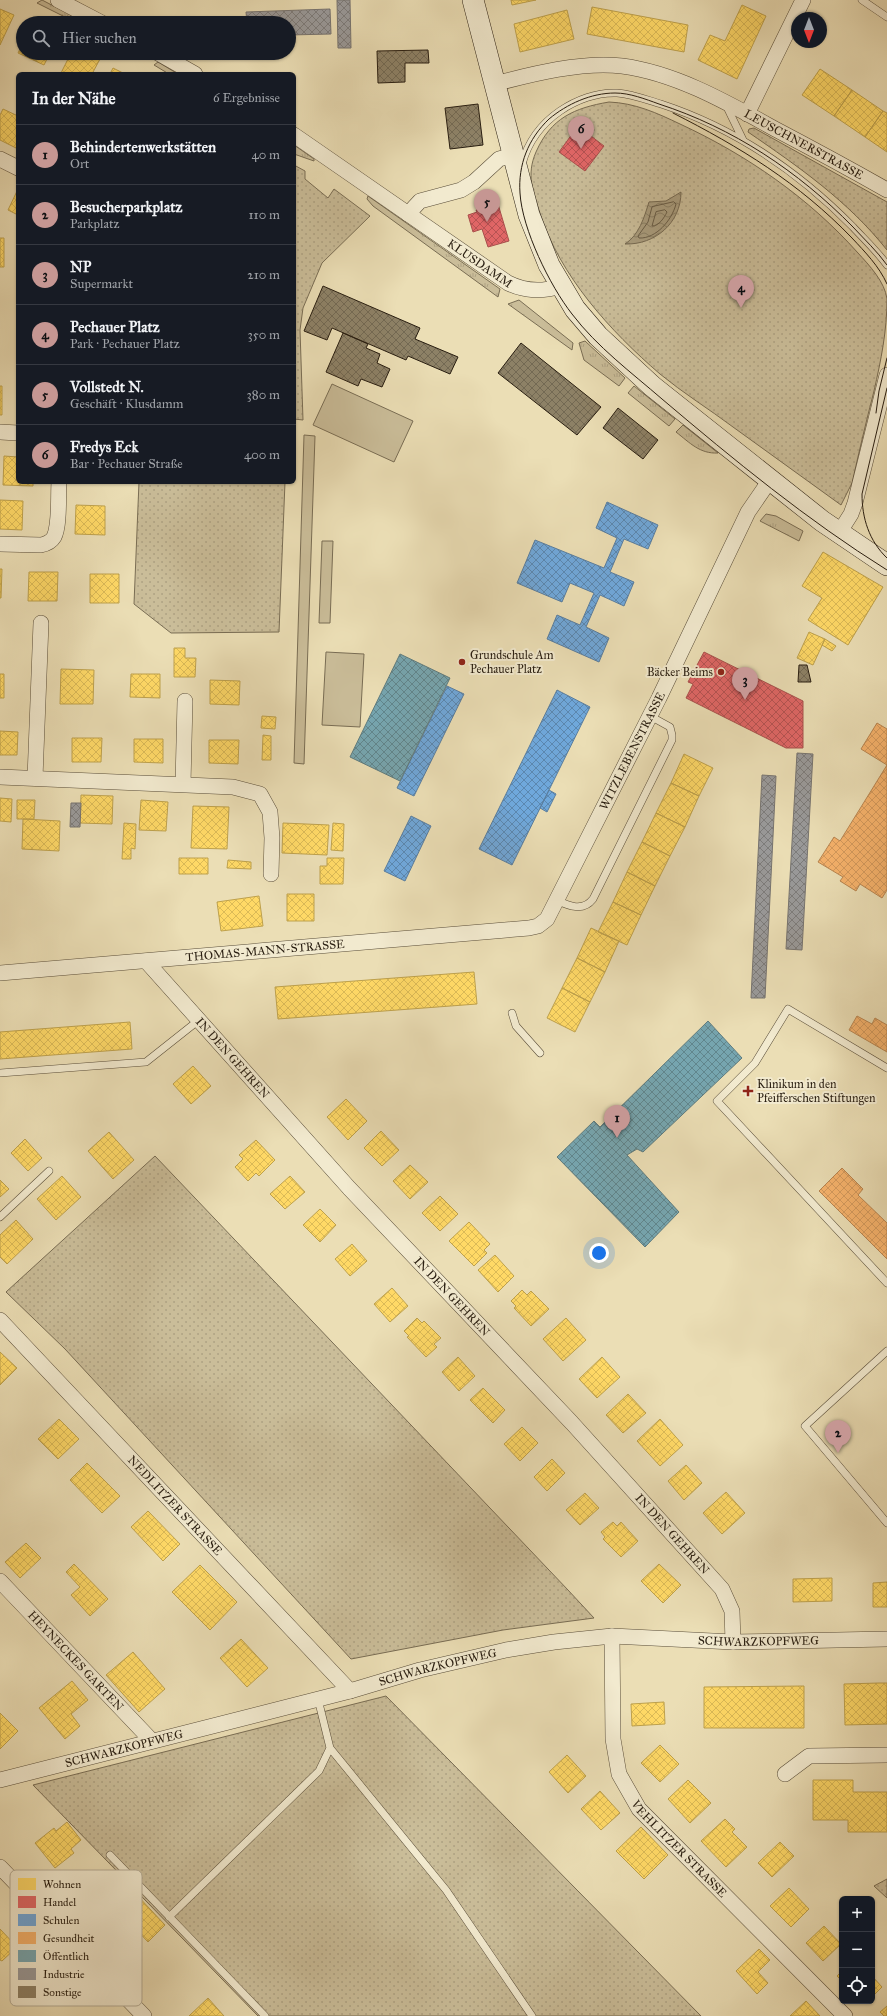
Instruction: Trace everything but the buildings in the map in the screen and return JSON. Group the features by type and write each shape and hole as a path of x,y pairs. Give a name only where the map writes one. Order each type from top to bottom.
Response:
{"main road":[{"path":"473,0 534,232 560,286 587,324 621,359 770,480 839,533 887,565"}],"street":[{"path":"58,0 89,16"},
{"name":"LEUSCHNERSTRASSE","path":"804,0 747,114 887,190"},
{"path":"170,60 191,72"},
{"path":"494,84 566,69 622,66 653,73 682,83 725,102 747,114"},
{"name":"KLUSDAMM","path":"296,136 513,285 534,290 549,289 560,286"},
{"path":"408,214 420,201 461,190 474,182 499,159 513,155"},
{"path":"0,159 16,167"},
{"path":"839,533 851,514 887,375"},
{"path":"0,432 16,433"},
{"name":"WITZLEBENSTRASSE","path":"529,928 538,926 547,919 650,716 748,512 770,480"},
{"path":"0,544 41,545 53,539 56,530 59,484"},
{"path":"35,778 41,623"},
{"path":"183,784 185,701"},
{"path":"0,777 233,787 260,794 270,812 272,838 271,874"},
{"name":"THOMAS-MANN-STRASSE","path":"0,973 529,928"},
{"name":"IN DEN GEHREN","path":"146,961 349,1188 572,1423 722,1589 732,1611 733,1642"},
{"name":"NEDLITZER STRASSE","path":"0,1320 350,1691"},
{"name":"HEYNECKES GARTEN","path":"0,1581 152,1741"},
{"name":"SCHWARZKOPFWEG","path":"0,1780 350,1691 420,1670 506,1650 554,1642 612,1636 733,1642 887,1640"},
{"name":"VEHLITZER STRASSE","path":"612,1636 613,1739 619,1774 639,1809 845,2016"},
{"path":"785,1774 809,1756 887,1754"},
{"path":"0,1867 10,1877"},
{"path":"134,2006 144,2016"}],"lane":[{"path":"862,0 887,17"},
{"path":"520,180 521,168 527,150 545,124 572,104 600,94 625,94 657,103 702,119 743,141 785,168 818,193 869,243 887,265"},
{"path":"725,102 743,141"},
{"path":"556,900 569,906 580,907 586,906 593,899 672,740 670,727 650,716"},
{"path":"887,1068 788,1009 755,1063 717,1101 887,1283"},
{"path":"512,1013 516,1026 540,1053"},
{"path":"0,1073 146,1062 199,1020"},
{"path":"0,1217 49,1172"},
{"path":"887,1351 805,1426 887,1523"},
{"path":"318,1699 330,1748 446,1890 532,2016"},
{"path":"169,1917 319,1771 330,1748"},
{"path":"110,1855 124,1870"},
{"path":"142,1889 265,2016"}],"green space":[{"path":"42,0 71,16 63,16 37,3"},
{"path":"158,62 175,72 166,72 154,65"},
{"path":"609,102 637,106 663,116 705,136 753,164 798,196 819,214 858,253 880,280 887,299 885,334 874,391 852,483 841,505 660,374 605,321 589,301 560,259 549,236 535,197 531,176 533,160 542,140 556,123 565,116 574,111 596,104"},
{"path":"754,128 887,202 887,250 872,232 839,200 786,158 748,132 749,129"},
{"path":"296,146 314,159 314,161 296,155"},
{"path":"296,166 305,171 305,179 328,198 334,189 370,216 322,263 303,308 300,330 303,420 296,419"},
{"path":"368,196 500,289 498,297 373,206 367,199"},
{"path":"519,300 573,343 572,350 508,304"},
{"path":"585,341 625,378 619,386 584,360 579,343"},
{"path":"332,384 413,421 394,462 313,425"},
{"path":"634,386 675,419 669,426 628,393"},
{"path":"683,425 718,453 700,450 676,432"},
{"path":"304,435 315,436 304,764 294,763"},
{"path":"139,484 285,484 279,632 171,633 134,604"},
{"path":"766,514 776,516 803,531 799,541 760,521"},
{"path":"322,541 333,541 330,623 319,623"},
{"path":"326,652 364,654 360,727 322,725"},
{"path":"155,1156 594,1618 503,1630 351,1659 65,1349 6,1292"},
{"path":"386,1696 701,2016 258,2016 142,1897 142,1870 116,1870 33,1785"},
{"path":"887,1879 887,1898 874,1886"}],"water":[{"path":"681,192 680,203 676,213 664,230 646,241 625,244 637,231 643,220 649,202 666,201"}],"tram line":[{"path":"887,265 853,227 832,207 787,170 763,154 713,125 637,97 615,93 588,97 571,104 549,119 535,135 523,163 520,183 522,207 538,256 546,273 564,302 592,338 689,422 744,467 828,531 887,570"},
{"path":"673,113 722,139 790,183 832,218 852,238 876,265 887,284"},
{"path":"876,413 879,391 887,358"},
{"path":"887,388 862,494 863,512 871,537 887,558"}],"place":[{"name":"Fredys Eck","path":"581,149"},
{"name":"Vollstedt N.","path":"487,222"},
{"name":"Pechauer Platz","path":"741,308"},
{"name":"Grundschule Am Pechauer Platz","path":"462,662"},
{"name":"Bäcker Beims","path":"721,672"},
{"name":"NP","path":"745,700"},
{"name":"Klinikum in den Pfeifferschen Stiftungen","path":"748,1091"},
{"name":"Behindertenwerkstätten","path":"617,1138"},
{"name":"Besucherparkplatz","path":"838,1453"}]}
